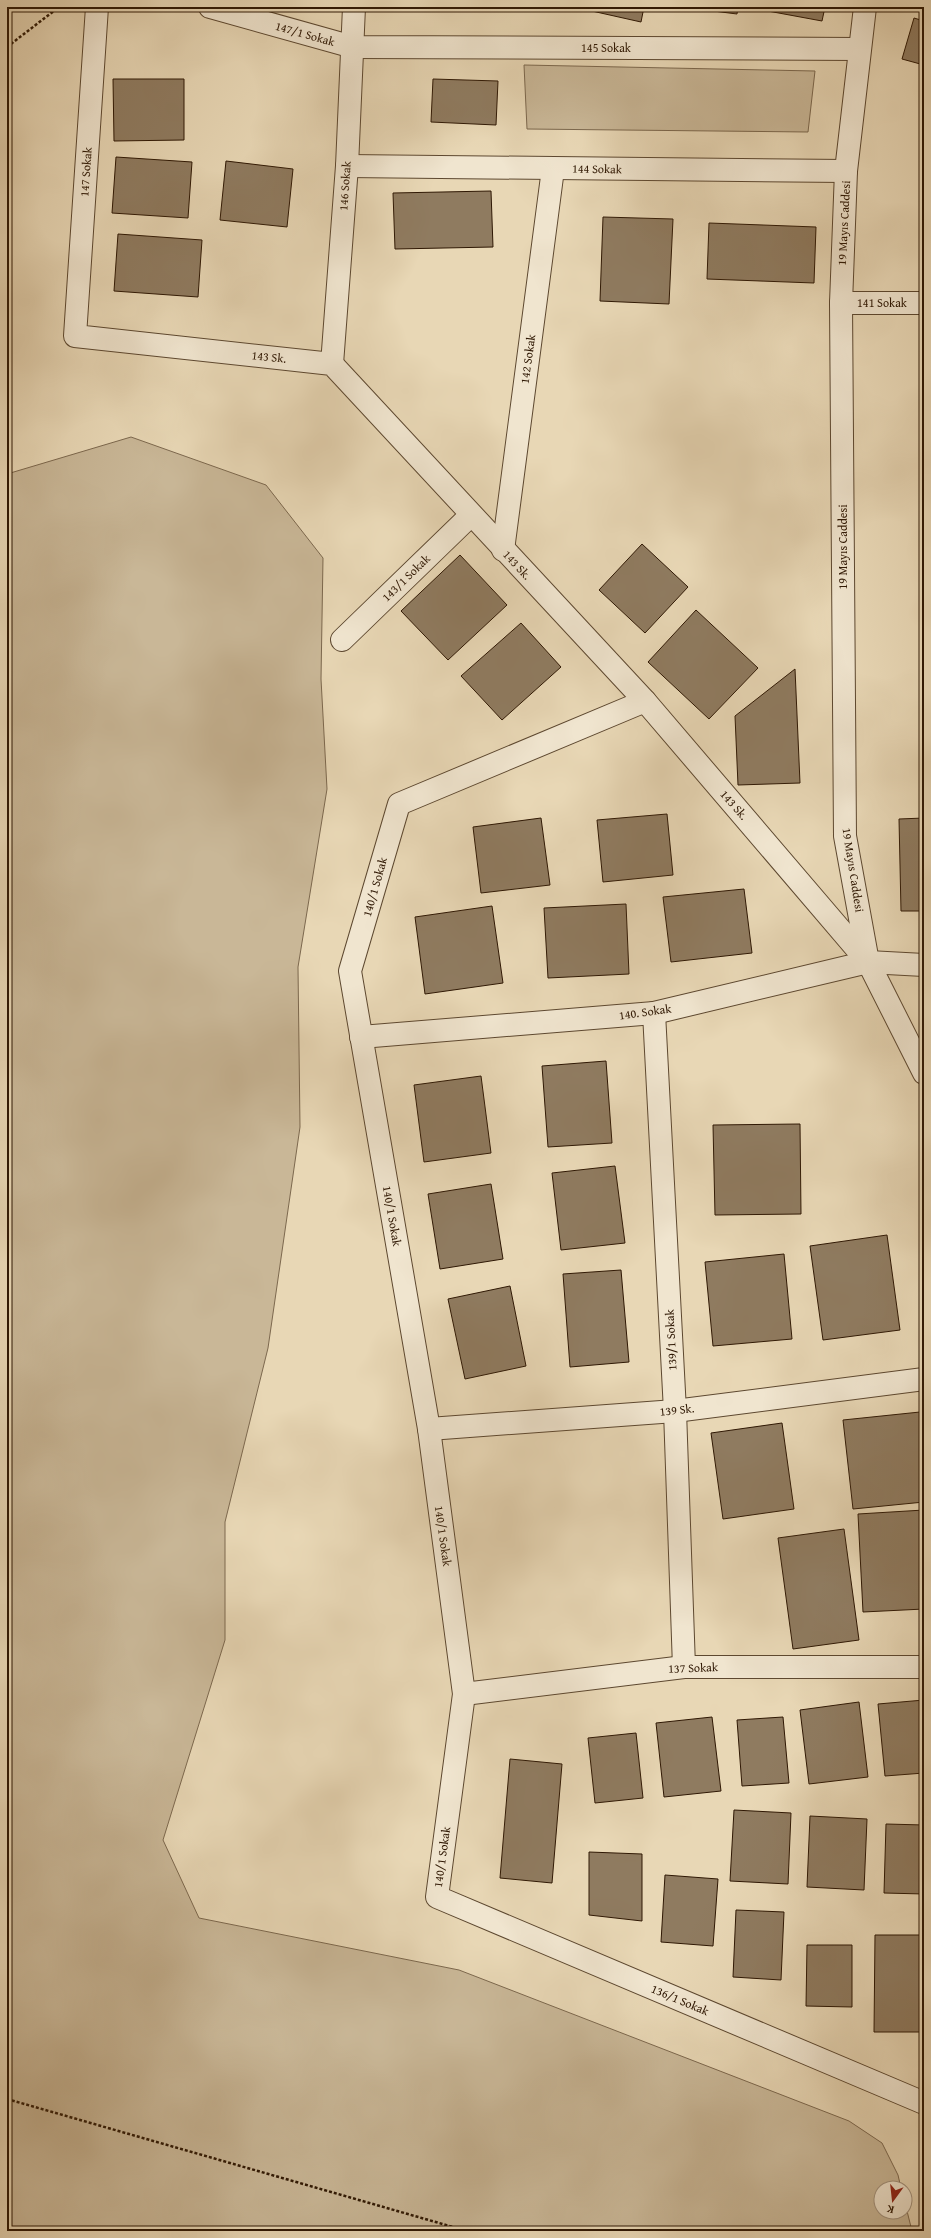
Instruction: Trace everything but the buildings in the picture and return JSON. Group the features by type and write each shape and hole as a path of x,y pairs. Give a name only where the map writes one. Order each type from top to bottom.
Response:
{"street":[{"name":"147 Sokak","path":"75,336 97,7"},
{"name":"147/1 Sokak","path":"210,7 353,47"},
{"name":"146 Sokak","path":"332,364 347,166 354,7"},
{"name":"19 Mayıs Caddesi","path":"865,7 846,171 841,303 845,836 868,962 924,1073"},
{"name":"145 Sokak","path":"353,47 859,49"},
{"name":"144 Sokak","path":"347,166 846,171"},
{"name":"142 Sokak","path":"503,550 553,169"},
{"name":"141 Sokak","path":"841,303 924,303"},
{"name":"143 Sk.","path":"75,336 332,364 503,550 645,701 868,962"},
{"name":"143/1 Sokak","path":"342,640 471,515"},
{"name":"140/1 Sokak","path":"437,1898 464,1694 429,1429 360,1037 350,971 399,804 645,701"},
{"name":"140. Sokak","path":"360,1037 654,1013 868,962 924,965"},
{"name":"139/1 Sokak","path":"654,1013 675,1411 684,1667"},
{"name":"139 Sk.","path":"429,1429 675,1411 924,1379"},
{"name":"137 Sokak","path":"464,1694 684,1667 924,1667"},
{"name":"136/1 Sokak","path":"437,1898 924,2103"}],"path":[{"path":"7,47 59,7"},
{"path":"7,2099 468,2231"}],"shaded area":[{"path":"524,65 815,71 808,132 527,129"},
{"path":"131,437 266,485 323,558 321,679 327,789 298,967 300,1127 268,1348 225,1522 225,1640 163,1840 199,1918 459,1970 849,2121 882,2143 898,2175 899,2180 873,2180 873,2220 909,2220 912,2231 7,2231 7,474"}]}
